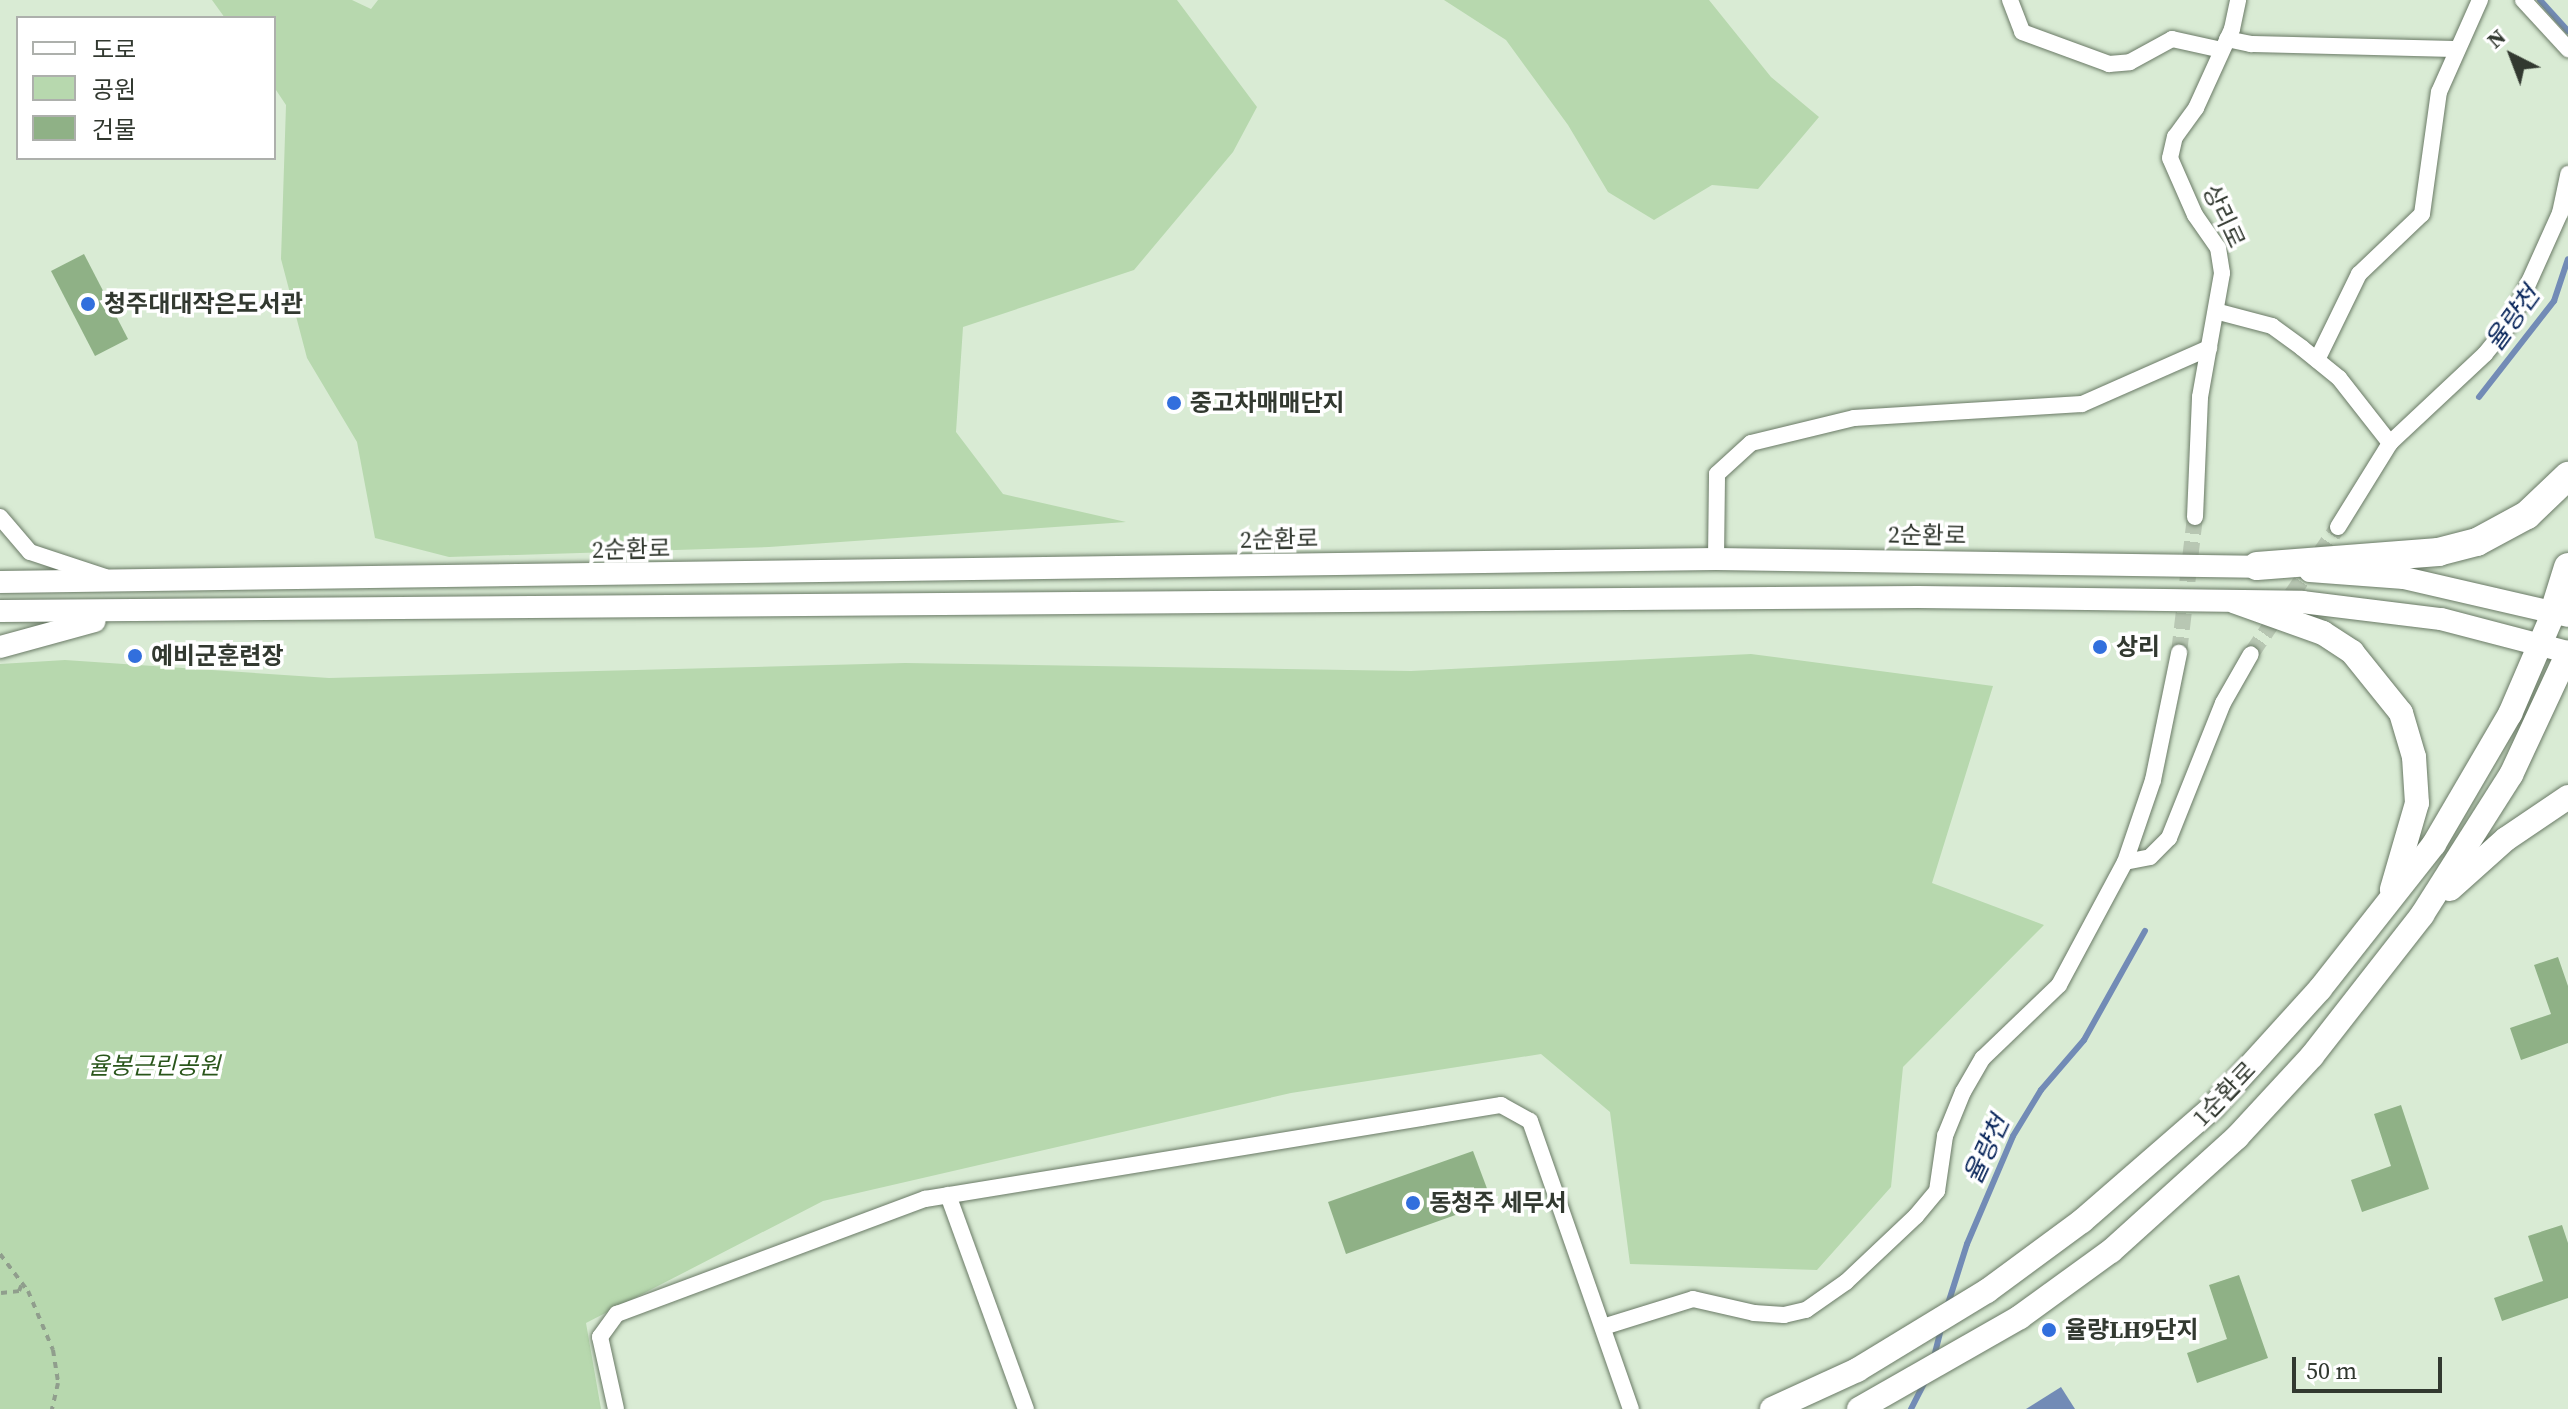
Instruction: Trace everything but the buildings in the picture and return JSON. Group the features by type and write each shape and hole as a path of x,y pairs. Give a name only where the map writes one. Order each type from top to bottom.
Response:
{"highway":[{"path":"2257,566 2438,552 2477,542 2527,515 2568,476"},
{"path":"2561,614 2568,567"}],"main road":[{"path":"2236,602 2323,633 2352,652 2401,713 2414,757 2417,803 2379,916"},
{"name":"1순환로","path":"1772,1409 1857,1370 1987,1291 2082,1221 2213,1107 2379,916 2474,782 2540,643 2561,614"},
{"name":"1순환로","path":"1859,1409 1957,1357 2111,1251 2174,1198 2312,1056 2422,915 2511,775 2568,652"},
{"path":"2422,915 2506,839 2568,797"}],"street":[{"path":"2010,0 2022,32 2036,41 2109,64 2150,54 2172,39 2224,45 2456,49"},
{"name":"상리로","path":"2195,517 2200,397 2219,312 2218,248 2195,215 2170,158 2175,137 2196,108 2224,45 2238,0"},
{"path":"2317,360 2359,274 2422,214 2436,107 2456,49 2480,0"},
{"path":"2523,0 2568,49"},
{"path":"2338,527 2390,443 2485,354 2511,322 2564,213 2568,174"},
{"path":"2219,312 2272,326 2317,360 2375,418 2390,443"},
{"path":"1716,559 1717,474 1751,443 1854,418 2082,404 2209,348"},
{"path":"0,517 30,552 122,582"},
{"name":"2순환로","path":"0,582 1716,559 2257,566 2404,578 2561,614"},
{"path":"0,611 139,613 1918,597 2369,607 2540,643"},
{"path":"0,647 139,613"},
{"name":"1순환로","path":"2540,643 2568,652"},
{"path":"1603,1327 1693,1299 1784,1315 1806,1310 1846,1282 1937,1191 1945,1136 1963,1092 1983,1058 2059,985 2125,862 2153,780 2179,653"},
{"path":"2125,862 2150,857 2169,838 2223,703 2251,654"},
{"path":"616,1409 600,1337 617,1314 925,1199 1501,1105 1530,1121 1631,1409"},
{"path":"948,1195 1026,1409"}],"path":[{"path":"0,1257 23,1284 57,1366 58,1397 52,1409"},
{"path":"1,1293 19,1291 23,1284"}],"green space":[{"path":"212,0 352,0 371,9 378,0 1177,0 1257,107 1233,152 1134,270 963,327 956,432 1003,494 1126,522 769,547 449,557 375,538 357,442 307,358 281,259 286,105 276,90 276,16 224,16"},
{"path":"1444,0 1709,0 1771,77 1819,117 1758,189 1712,185 1654,220 1608,192 1568,125 1506,40"},
{"name":"율봉근린공원","path":"1751,654 1993,686 1932,883 2044,925 1903,1067 1891,1187 1817,1270 1630,1264 1610,1112 1541,1054 1291,1093 823,1201 586,1323 601,1409 0,1409 0,664 65,660 329,678 905,663 1411,671"}],"water":[{"path":"2061,1387 2075,1409 2026,1409"}],"waterway":[{"name":"율량천","path":"2540,0 2568,31"},
{"name":"율량천","path":"2479,397 2554,301 2568,259"},
{"name":"율량천","path":"1947,1307 1967,1244 2013,1136 2041,1090 2084,1040 2145,931"},
{"name":"율량천","path":"1934,1357 1941,1329"},
{"name":"율량천","path":"1911,1409 1924,1383"}],"tunnel":[{"path":"2179,653 2195,517"},
{"path":"2251,654 2338,527"}],"place":[{"name":"청주대대작은도서관","path":"88,304"},
{"name":"중고차매매단지","path":"1174,403"},
{"name":"상리","path":"2100,647"},
{"name":"예비군훈련장","path":"135,656"},
{"name":"동청주 세무서","path":"1413,1203"},
{"name":"율량LH9단지","path":"2049,1330"}]}
